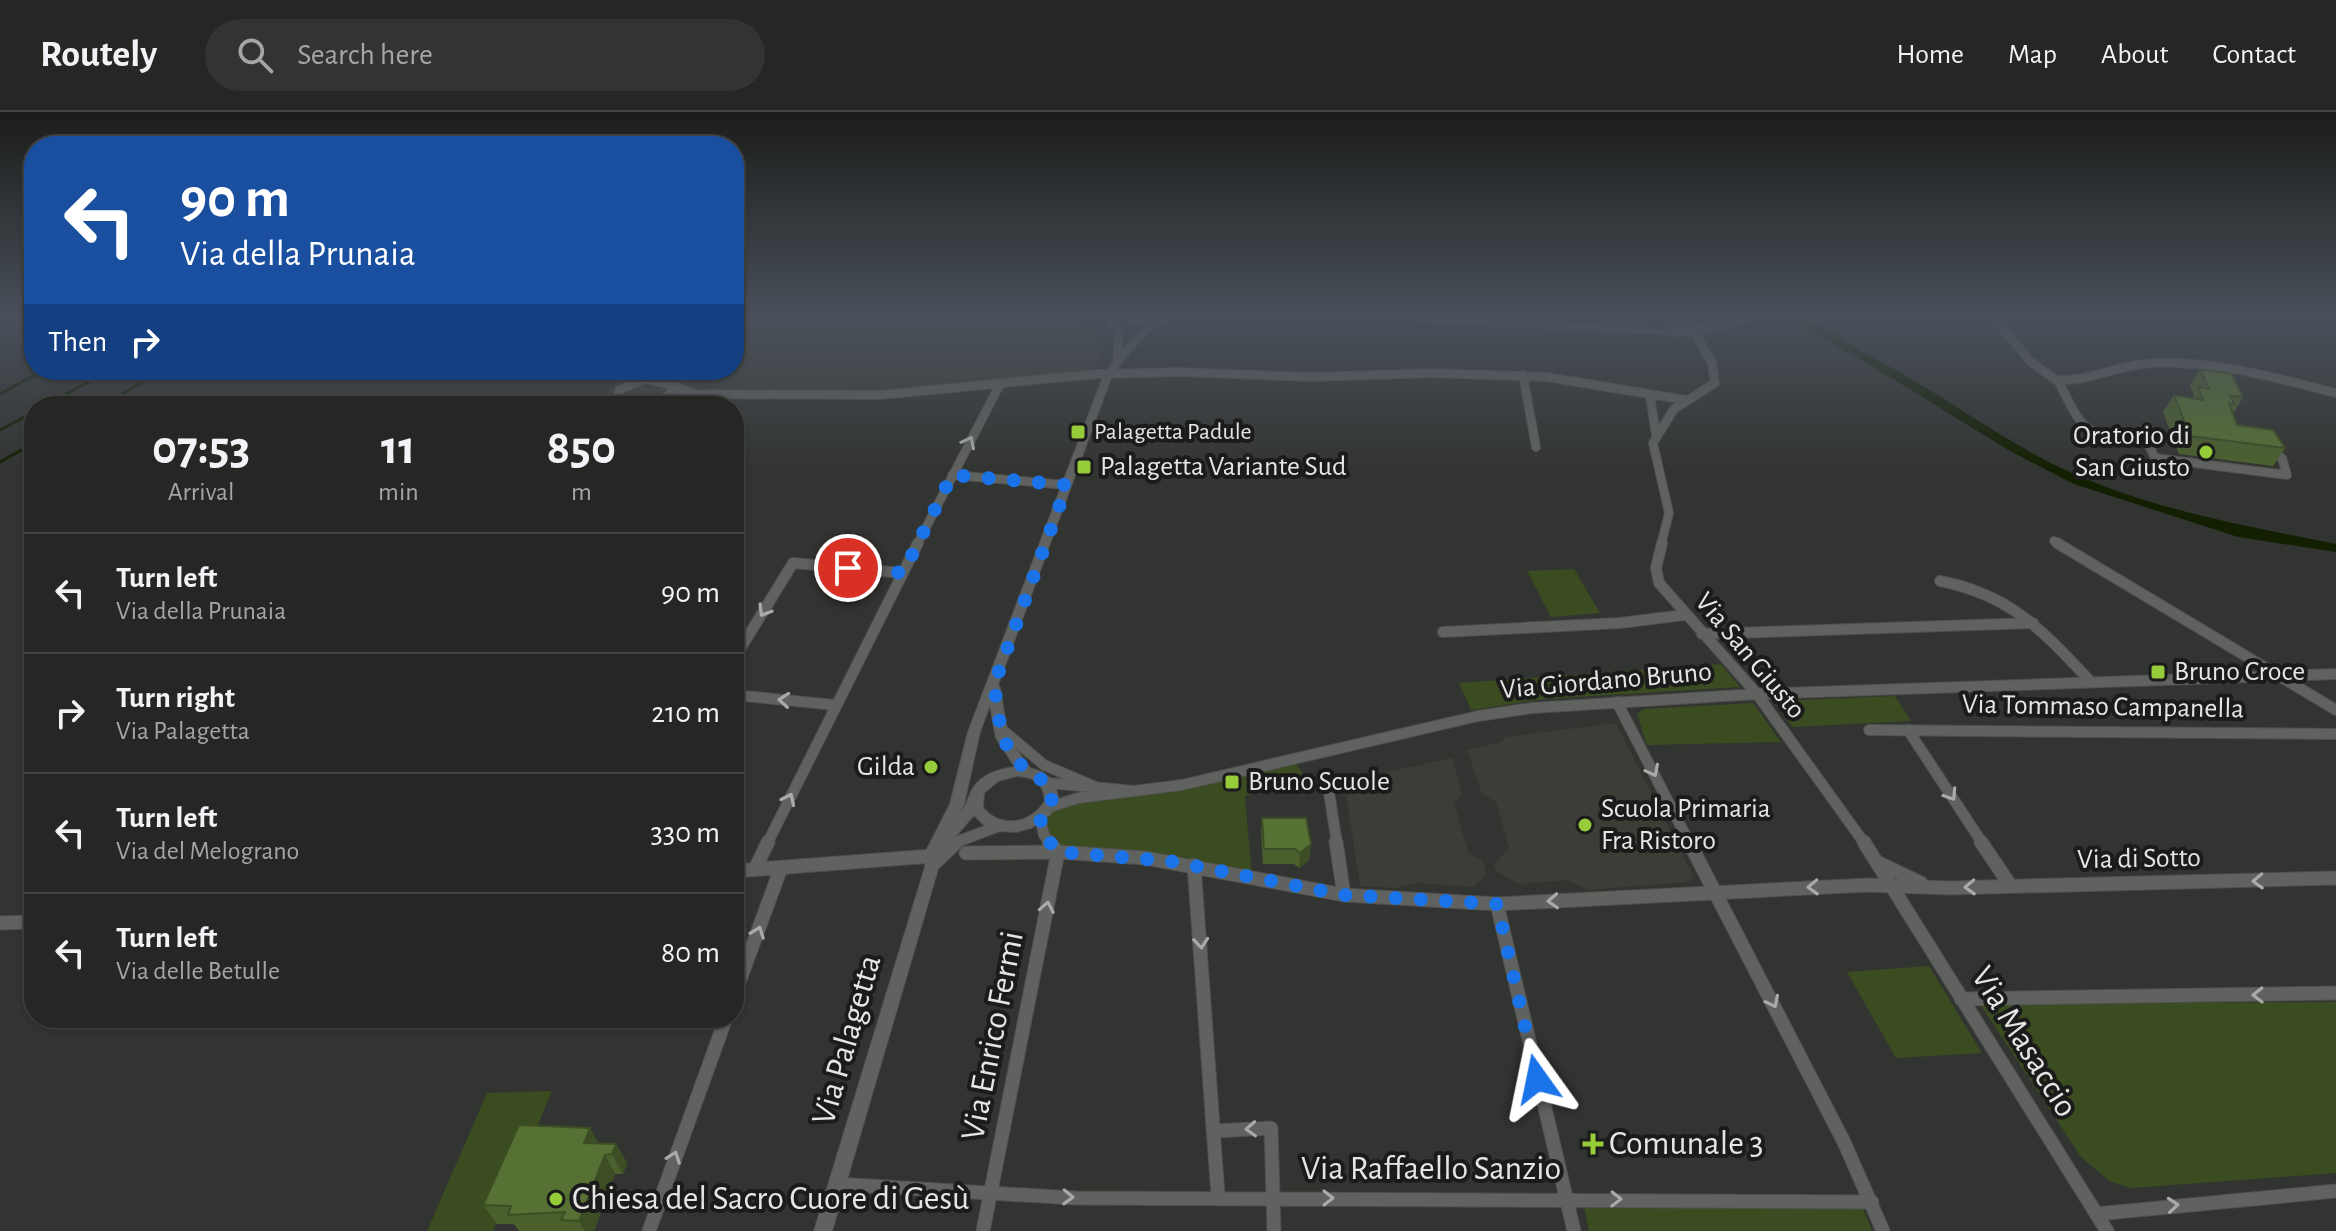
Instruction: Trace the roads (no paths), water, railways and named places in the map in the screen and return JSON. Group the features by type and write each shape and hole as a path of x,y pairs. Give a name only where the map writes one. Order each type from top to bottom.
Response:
{"street":[{"name":"Via Palagetta","path":"823,1231 933,857 953,814 967,757 1112,367"},
{"path":"1656,435 1663,422 1686,400 1715,383 1717,377 1712,367"},
{"path":"2039,367 2058,380 2079,424 2093,433 2148,443 2155,458 2287,475 2287,467 2280,455 2268,448"},
{"path":"2058,380 2119,367"},
{"path":"2196,367 2265,376 2336,393"},
{"path":"684,396 879,395 1108,374 1523,375 1686,400"},
{"path":"1523,375 1536,447"},
{"path":"668,380 694,394"},
{"path":"616,396 639,381 671,383"},
{"path":"669,396 673,393 671,383"},
{"path":"755,869 835,705 1000,384"},
{"name":"Via San Giusto","path":"1650,395 1656,435 1654,451 1669,505 1656,577 1684,615 1757,694 1879,863 1891,885"},
{"path":"952,475 1067,485"},
{"path":"2054,541 2336,710"},
{"path":"744,643 793,563 903,573"},
{"path":"1940,581 1993,593 2033,623 2090,681"},
{"path":"1443,632 1620,623 1684,615"},
{"path":"1702,634 2033,623"},
{"name":"Via Giordano Bruno","path":"1045,813 1068,800 1182,785 1478,716 1617,702 1757,694 2336,674"},
{"name":"Via Palagetta","path":"994,685 998,726 1007,747 1026,772 1048,783"},
{"path":"744,696 835,705"},
{"path":"1617,702 1872,1202 1883,1231"},
{"name":"Via Giordano Bruno","path":"998,726 1044,765 1098,788"},
{"name":"Via Tommaso Campanella","path":"1869,730 2336,734"},
{"path":"1908,730 2010,885"},
{"path":"967,757 979,789 999,774 1026,772"},
{"path":"1048,783 1053,795 1045,813 1044,835 1058,852"},
{"name":"Via Giordano Bruno","path":"1048,783 1134,791"},
{"name":"Via Palagetta","path":"933,857 975,805 979,789"},
{"path":"1329,792 1344,895"},
{"path":"975,805 983,818 999,826"},
{"path":"744,870 933,857 958,841 999,826 1018,827 1045,813"},
{"name":"Via di Sotto","path":"966,853 1058,852 1145,858 1344,895 1497,904 1891,885 1942,887 2336,878"},
{"name":"Via Enrico Fermi","path":"983,1231 1058,852"},
{"name":"Via di Sotto","path":"1879,863 1910,879 1942,887"},
{"path":"1194,865 1218,1196"},
{"path":"744,969 781,868"},
{"name":"Via Masaccio","path":"1891,885 2107,1231"},
{"path":"1497,904 1574,1231"},
{"path":"0,923 24,922"},
{"path":"1961,999 2336,993"},
{"path":"649,1231 722,1028"},
{"path":"1215,1131 1271,1128 1274,1231"},
{"name":"Via Raffaello Sanzio","path":"836,1184 990,1195 1117,1199 1218,1196 1872,1202"},
{"path":"2096,1214 2336,1191"}],"waterway":[{"path":"0,394 26,380"},
{"path":"63,396 92,380"},
{"path":"118,396 146,380"},
{"path":"0,430 24,417"},
{"path":"0,462 24,449"}],"place":[{"name":"Palagetta Padule","path":"1078,432"},
{"name":"Oratorio di San Giusto","path":"2206,452"},
{"name":"Palagetta Variante Sud","path":"1084,467"},
{"name":"Bruno Croce","path":"2158,672"},
{"name":"Gilda","path":"931,767"},
{"name":"Bruno Scuole","path":"1232,782"},
{"name":"Scuola Primaria Fra Ristoro","path":"1585,825"},
{"name":"Comunale 3","path":"1593,1144"},
{"name":"Chiesa del Sacro Cuore di Gesù","path":"556,1199"}]}
